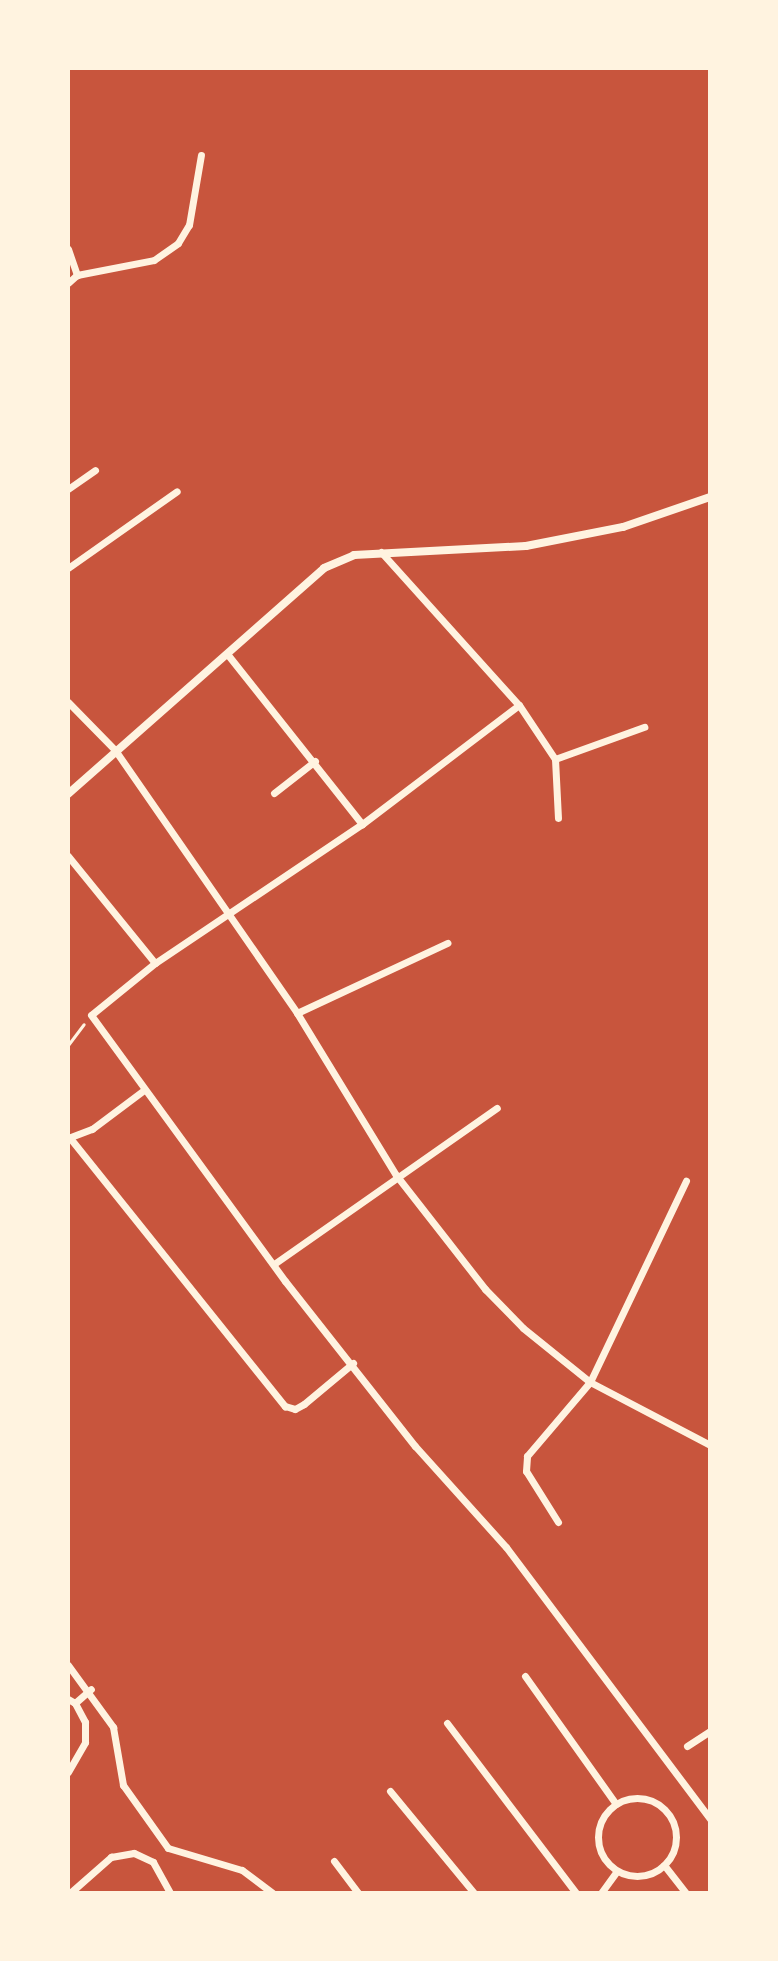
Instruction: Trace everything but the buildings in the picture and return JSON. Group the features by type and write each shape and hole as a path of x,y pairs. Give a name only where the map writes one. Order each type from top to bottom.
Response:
{"street":[{"path":"68,283 77,275 154,260 178,243 189,225 201,155"},
{"path":"68,249 77,275"},
{"path":"68,489 95,470"},
{"path":"68,568 177,491"},
{"path":"68,794 324,568 354,555 381,552 526,546 623,527 710,497"},
{"path":"381,552 519,705 555,759 558,818"},
{"path":"228,655 362,824"},
{"path":"68,702 115,750 297,1013 396,1175 485,1289 523,1328 590,1382 710,1445"},
{"path":"519,705 362,824 155,963 91,1015 274,1264 415,1446 506,1547 710,1819"},
{"path":"555,759 644,727"},
{"path":"274,793 315,761"},
{"path":"68,856 155,963"},
{"path":"297,1013 447,943"},
{"path":"144,1090 92,1129 69,1138 285,1406 295,1409 304,1404 353,1363"},
{"path":"274,1264 396,1175 497,1108"},
{"path":"558,1522 526,1471 527,1456 590,1382 686,1181"},
{"path":"68,1665 91,1689 113,1727 123,1785 140,1816 168,1848 242,1870 272,1893"},
{"path":"525,1676 616,1804"},
{"path":"68,1772 85,1742 85,1722 71,1701 91,1689"},
{"path":"447,1723 576,1893"},
{"path":"687,1746 710,1731"},
{"path":"390,1791 474,1893"},
{"path":"641,1798 664,1809 676,1831 664,1865 641,1876 617,1871 600,1851 598,1838 606,1813 616,1804 641,1798"},
{"path":"153,1862 168,1848"},
{"path":"70,1893 111,1857 134,1853 153,1862 170,1893"},
{"path":"334,1861 358,1893"},
{"path":"664,1865 686,1893"},
{"path":"601,1893 617,1871"}],"path":[{"path":"68,1045 91,1015"}]}
